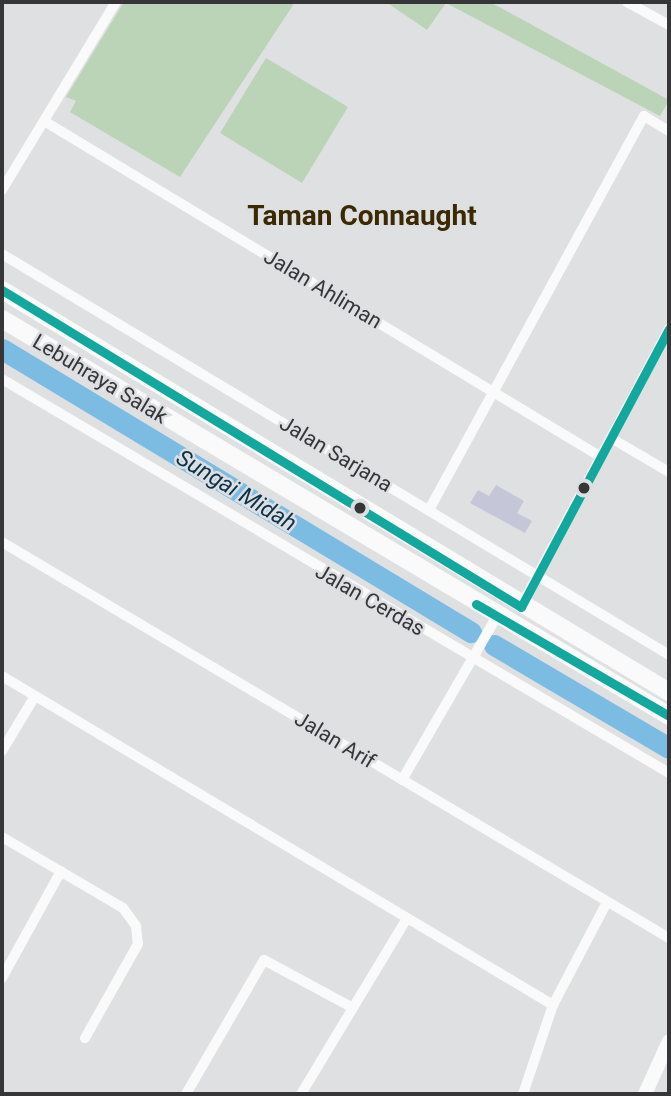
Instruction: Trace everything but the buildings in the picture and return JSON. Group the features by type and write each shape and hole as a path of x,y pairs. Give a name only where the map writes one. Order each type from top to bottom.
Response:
{"highway":[{"name":"Lebuhraya Salak","path":"2,290 521,607 669,692"},
{"name":"Lebuhraya Salak","path":"2,320 669,716"}],"street":[{"path":"2,190 116,2"},
{"path":"627,2 669,25"},
{"path":"429,510 644,116 669,131"},
{"name":"Jalan Ahliman","path":"44,121 601,457"},
{"name":"Jalan Sarjana","path":"2,254 669,655"},
{"path":"521,607 669,329"},
{"name":"Jalan Cerdas","path":"2,379 472,660 669,773"},
{"path":"611,438 669,472"},
{"name":"Jalan Arif","path":"2,542 669,938"},
{"path":"402,780 497,616"},
{"path":"2,676 553,1005"},
{"path":"2,751 35,696"},
{"path":"2,837 123,908 139,934 85,1038"},
{"path":"2,978 61,872"},
{"path":"523,1094 553,1005 607,902"},
{"path":"301,1094 407,918"},
{"path":"187,1094 264,960 353,1008"},
{"path":"645,1094 669,1044"}],"green space":[{"path":"124,2 295,2 180,177 70,112 76,101 66,97"},
{"path":"386,2 490,2 669,100 660,116 446,3 427,30"},
{"path":"266,58 348,107 302,183 220,133"}],"waterway":[{"name":"Sungai Midah","path":"2,349 471,632"},
{"name":"Sungai Midah","path":"494,645 669,748"}],"transit line":[{"path":"2,290 521,607 669,329"},
{"path":"476,604 669,716"}],"district":[{"name":"Taman Connaught","path":"362,216"}]}
